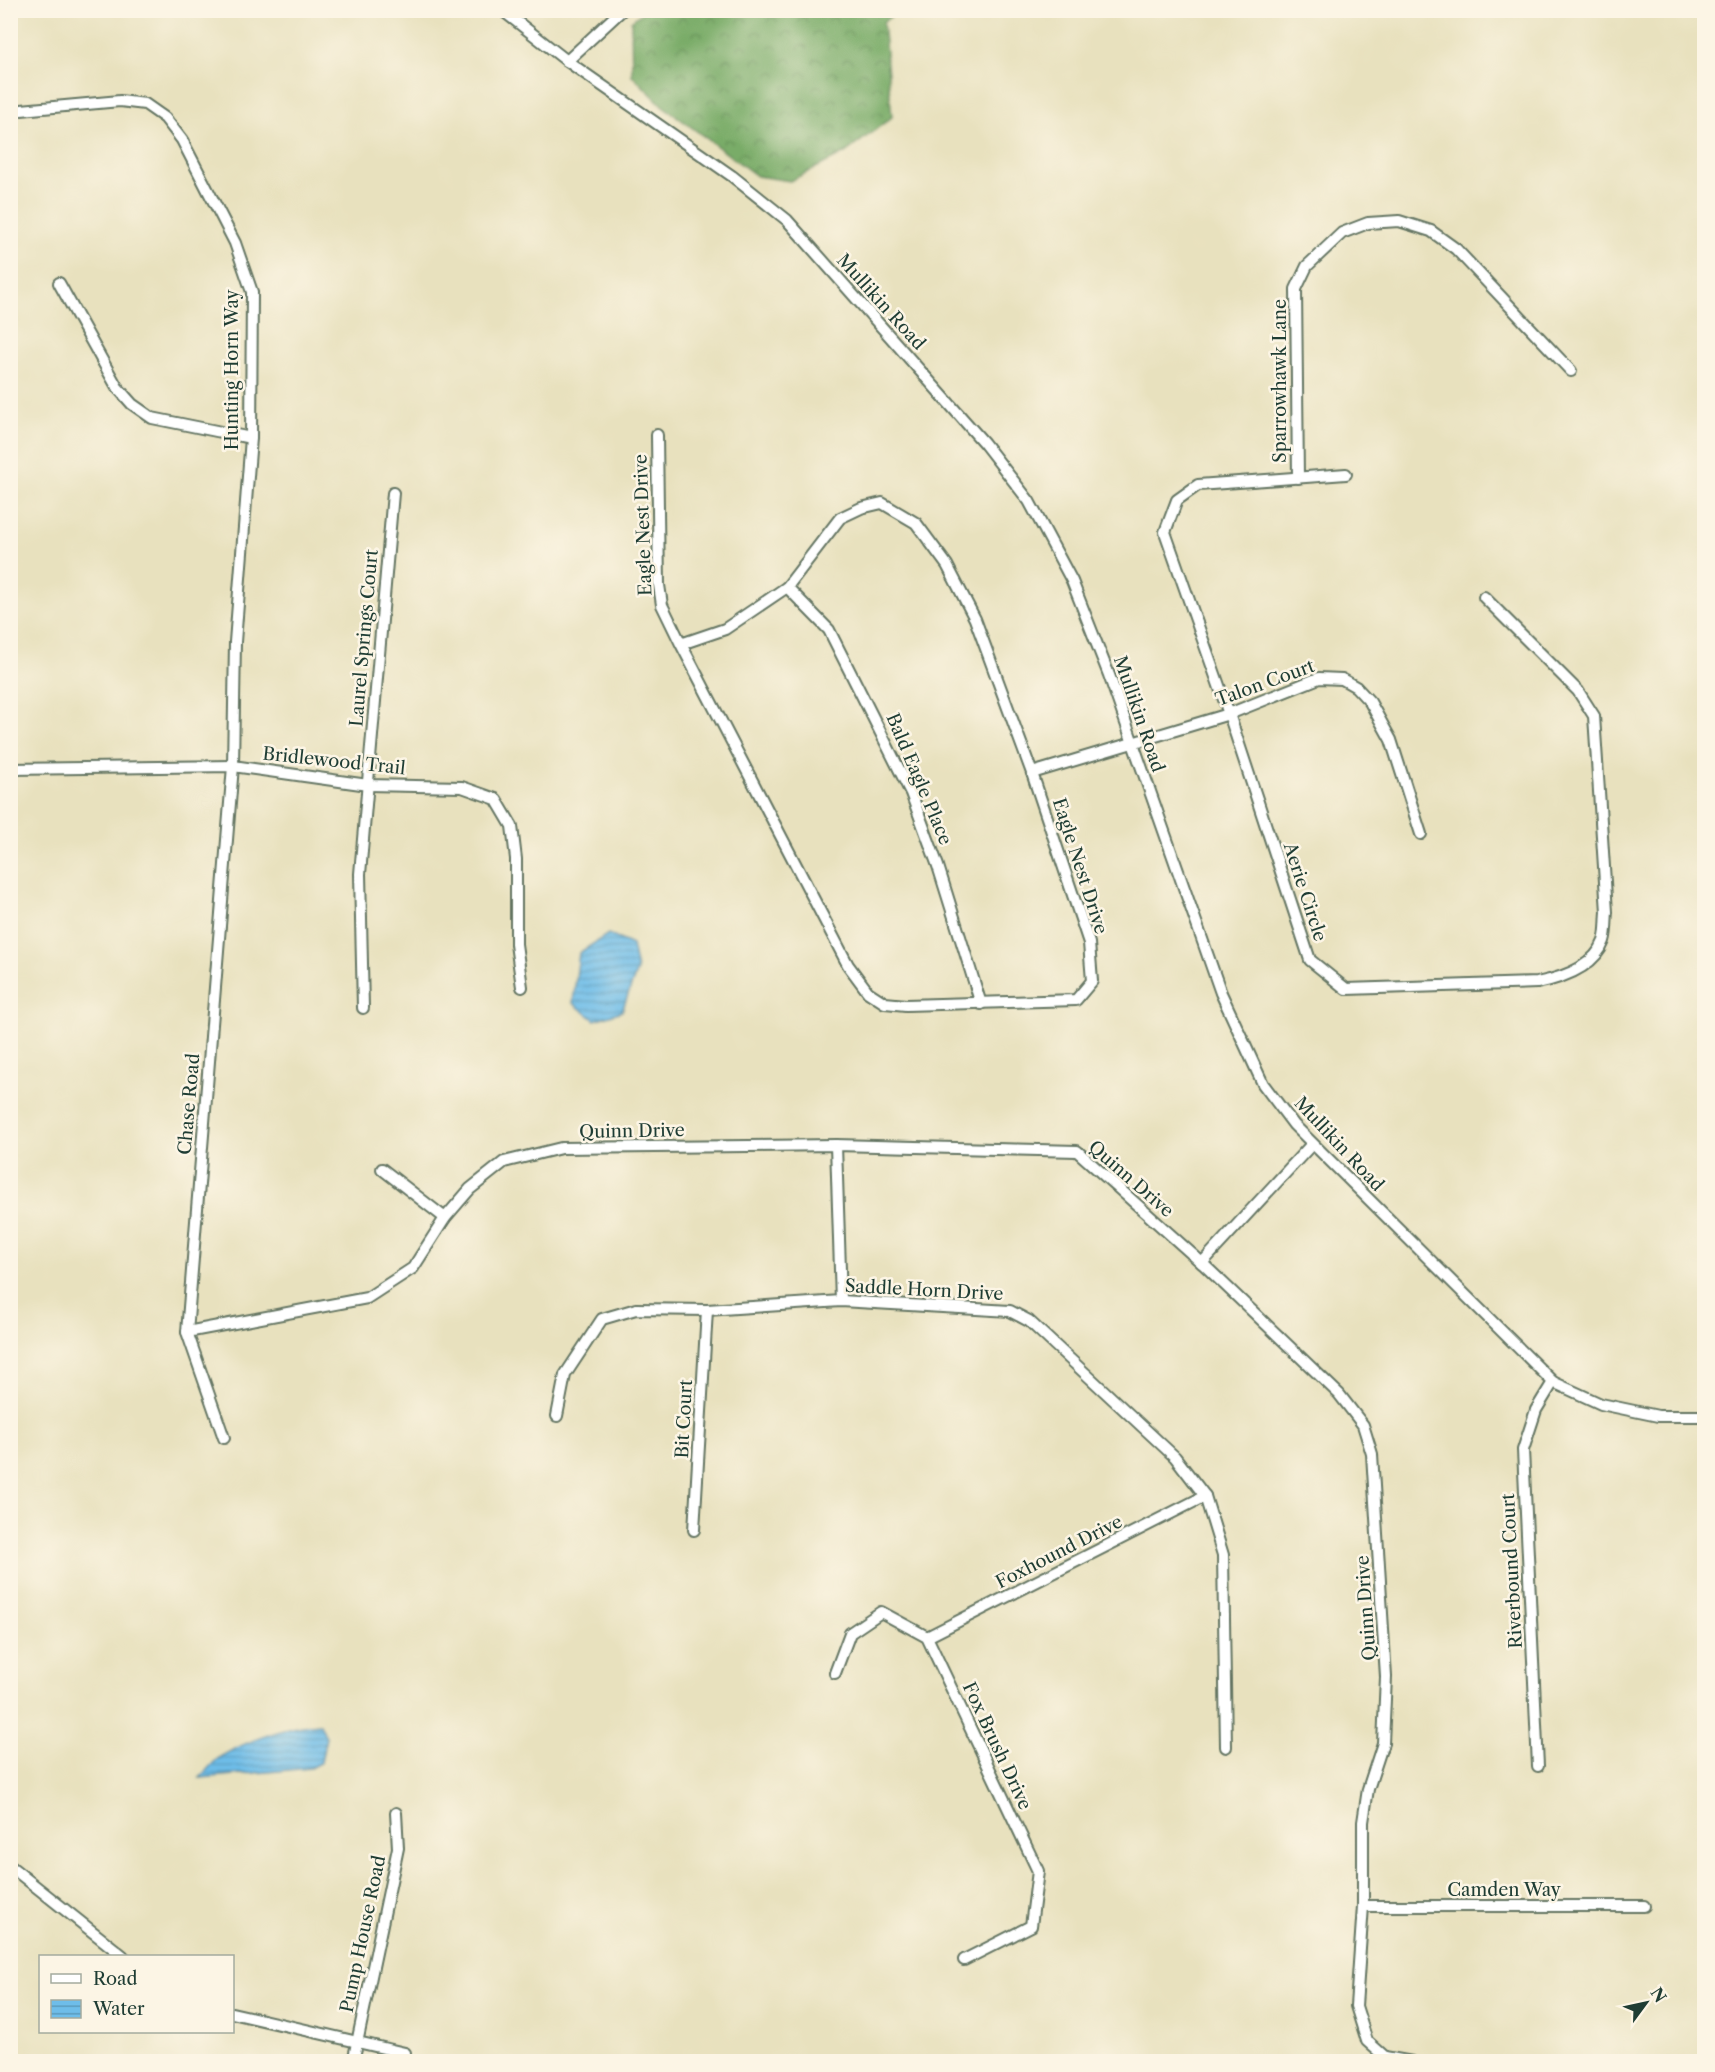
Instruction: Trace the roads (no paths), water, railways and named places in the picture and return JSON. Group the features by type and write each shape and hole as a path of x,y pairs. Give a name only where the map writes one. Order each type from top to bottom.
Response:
{"street":[{"name":"Mullikin Road","path":"502,10 567,61 732,176 787,220 984,443 1029,501 1072,581 1109,675 1221,993 1263,1084 1294,1125 1553,1382 1601,1404 1658,1416 1704,1416"},
{"path":"567,61 622,10"},
{"name":"Hunting Horn Way","path":"10,111 120,101 145,105 165,118 182,140 235,243 252,292 251,438 235,642 233,766"},
{"name":"Sparrowhawk Lane","path":"1298,478 1296,289 1307,266 1342,233 1368,223 1399,221 1431,231 1456,249 1571,371"},
{"path":"59,283 117,387 132,404 152,418 251,438"},
{"name":"Eagle Nest Drive","path":"657,435 659,585 662,605 681,645 763,799 826,927 848,965 868,992 885,1003 981,1004 1076,1000 1092,981 1089,943 1032,773 975,619 947,565 916,523 882,503 861,508 840,518 787,587 725,629 681,645"},
{"name":"Aerie Circle","path":"1346,474 1198,485 1177,500 1165,532 1229,714 1310,960 1346,989 1537,983 1566,977 1587,962 1604,941 1607,912 1594,716 1578,692 1484,597"},
{"name":"Laurel Springs Court","path":"363,1008 360,874 393,493"},
{"name":"Bald Eagle Place","path":"787,587 829,630 911,793 938,866 981,1004"},
{"name":"Talon Court","path":"1032,773 1229,714 1319,678 1342,679 1356,687 1370,702 1391,740 1420,834"},
{"name":"Bridlewood Trail","path":"10,769 233,766 368,785 462,787 496,799 512,826 516,858 516,944 522,987"},
{"name":"Chase Road","path":"224,1438 187,1332 233,766"},
{"path":"1202,1263 1312,1144"},
{"path":"836,1145 842,1301"},
{"name":"Quinn Drive","path":"187,1332 367,1298 413,1268 445,1218 470,1189 504,1162 561,1148 836,1145 1077,1151 1202,1263 1339,1394 1363,1425 1372,1454 1386,1677 1383,1743 1368,1789 1363,1822 1363,1906 1356,2006 1367,2041 1385,2056 1412,2061"},
{"path":"382,1169 445,1218"},
{"name":"Saddle Horn Drive","path":"557,1416 565,1375 602,1319 636,1309 707,1310 842,1301 1010,1311 1029,1321 1175,1456 1205,1496 1223,1555 1226,1747"},
{"name":"Bit Court","path":"694,1530 707,1310"},
{"name":"Riverbound Court","path":"1538,1766 1523,1450 1536,1410 1553,1382"},
{"name":"Foxhound Drive","path":"927,1637 1205,1496"},
{"path":"835,1673 850,1633 881,1612 927,1637"},
{"name":"Fox Brush Drive","path":"927,1637 1038,1871 1031,1926 964,1960"},
{"name":"Pump House Road","path":"353,2061 398,1848 396,1814"},
{"path":"10,1866 122,1955"},
{"name":"Camden Way","path":"1363,1906 1644,1906"},
{"path":"234,2013 405,2053"}],"water":[{"path":"608,934 632,945 637,970 622,1011 595,1020 573,1003 579,953"},
{"path":"320,1724 326,1737 321,1762 310,1768 200,1778 220,1757 243,1745 281,1731"}]}
